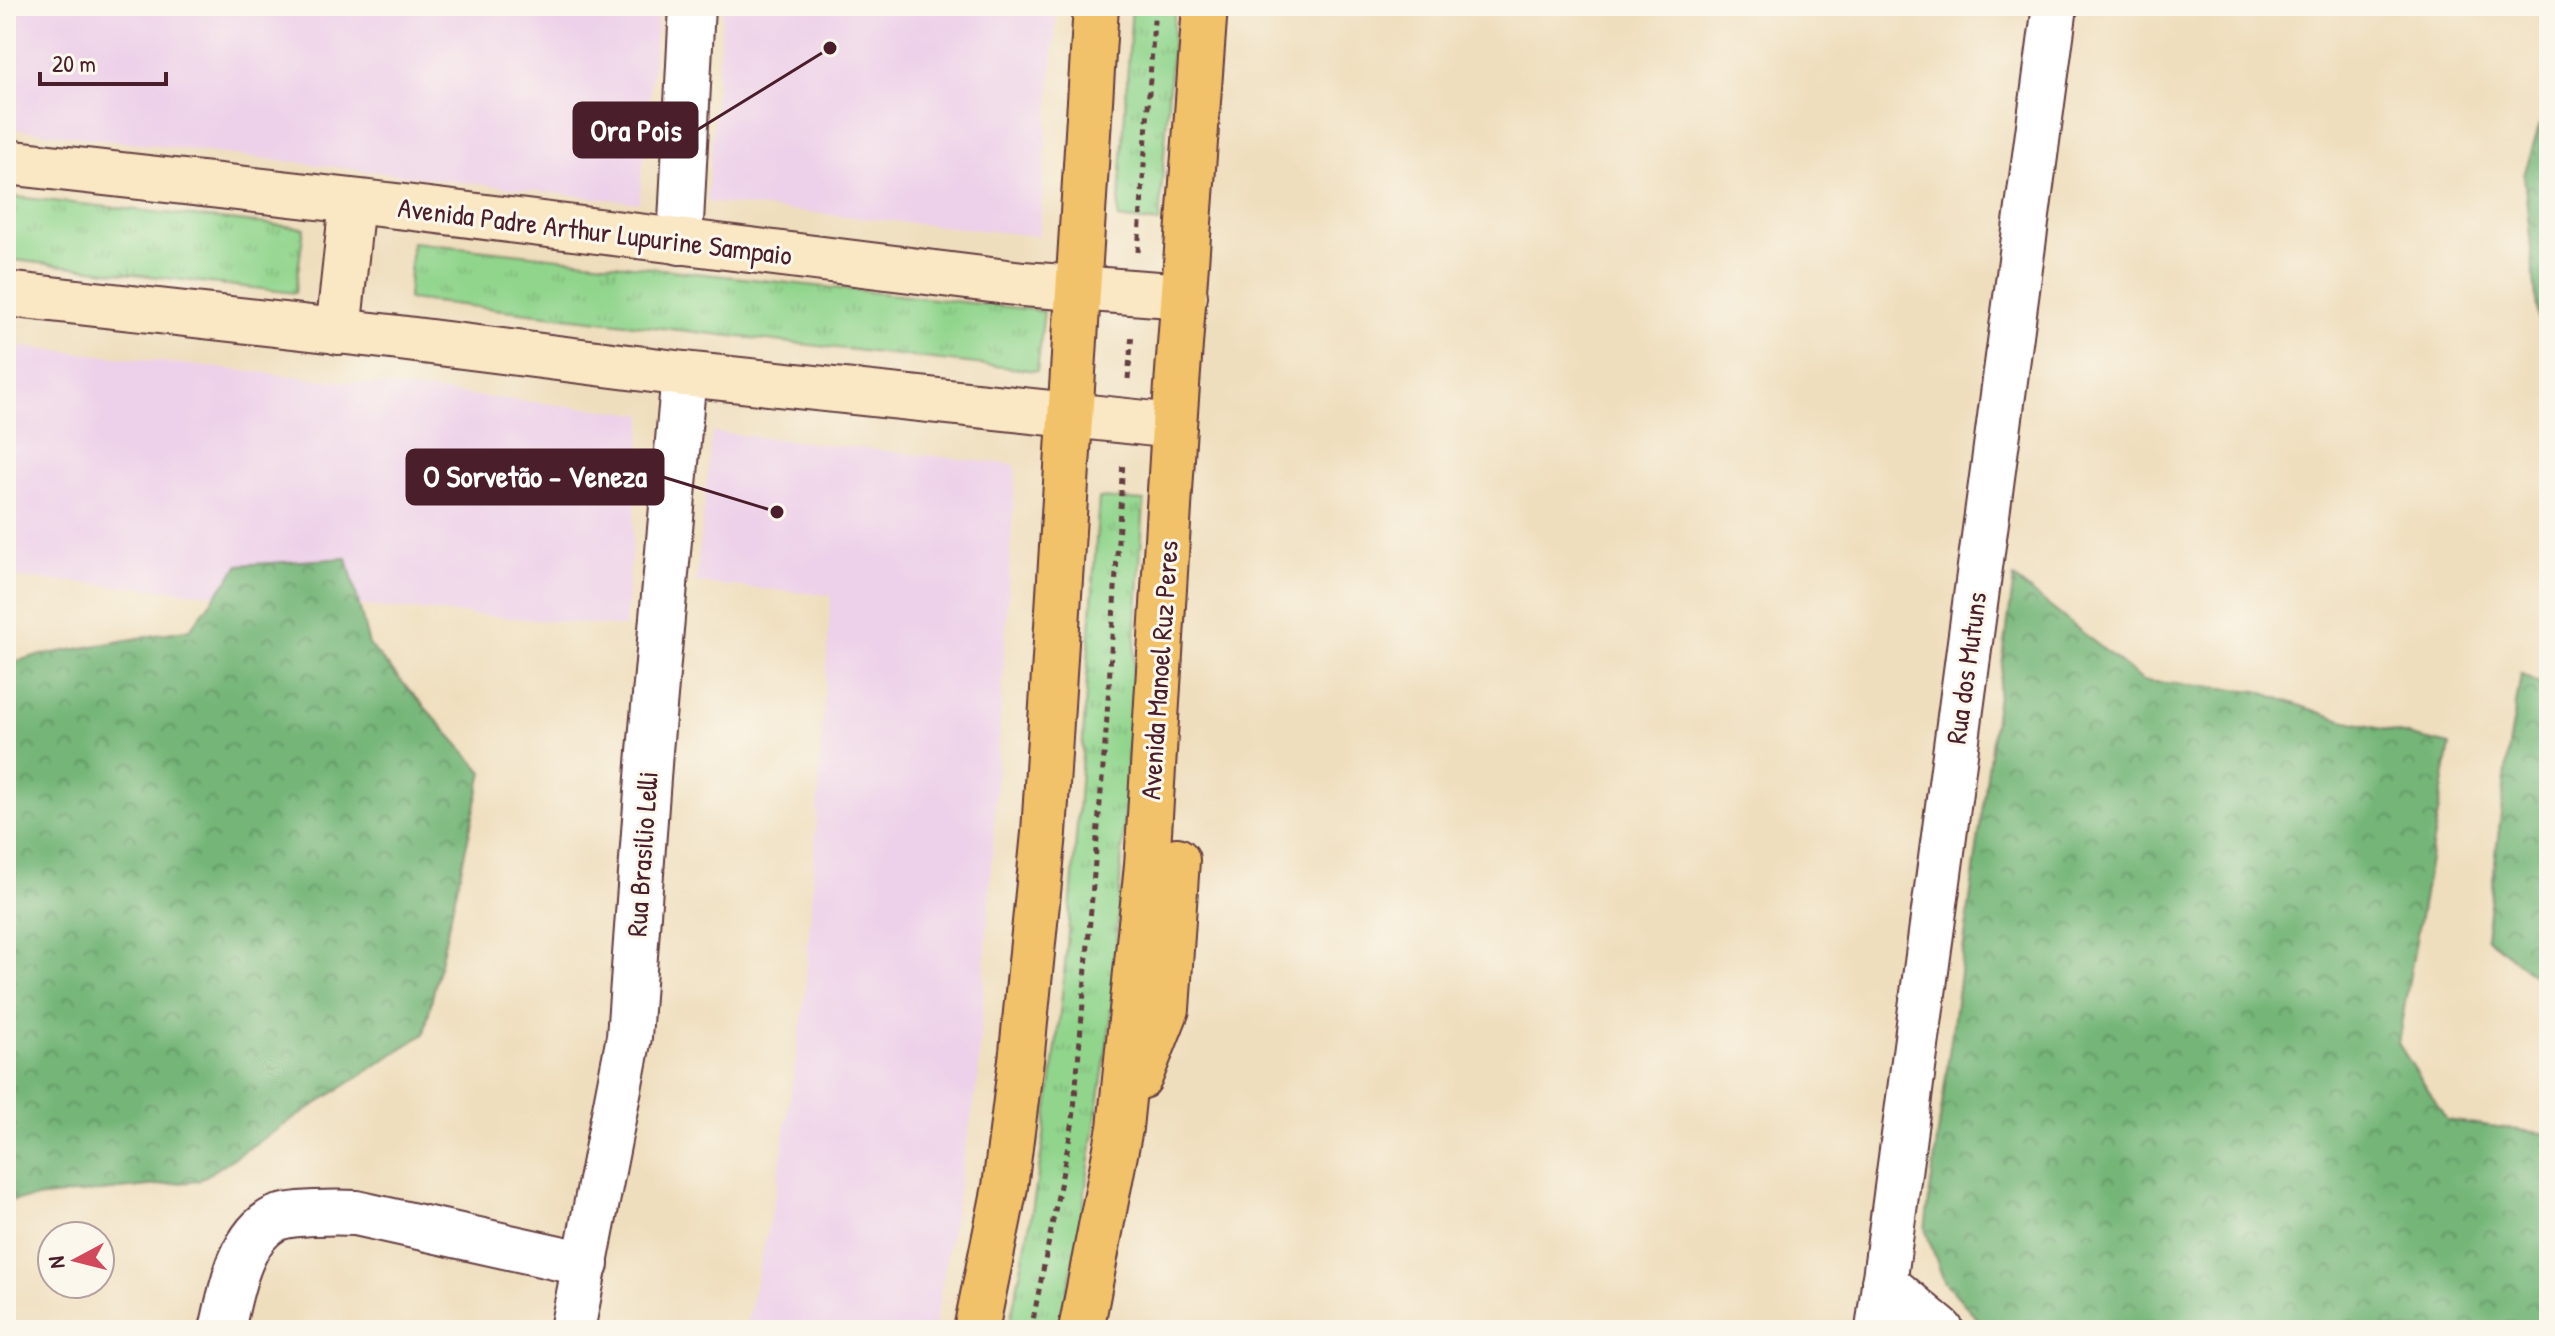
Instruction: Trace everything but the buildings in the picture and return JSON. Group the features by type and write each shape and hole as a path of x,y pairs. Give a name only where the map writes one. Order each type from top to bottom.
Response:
{"main road":[{"path":"976,1330 1005,1187 1044,833 1096,6"},
{"path":"1120,1128 1167,1009 1226,87 1204,19"},
{"name":"Avenida Manoel Ruz Peres","path":"1081,1330 1120,1128 1147,865 1174,426 1204,19"},
{"name":"Avenida Padre Arthur Lupurine Sampaio","path":"6,162 1080,290 1185,296"},
{"path":"338,332 352,202"},
{"path":"6,294 684,374 1174,426"}],"street":[{"path":"680,242 692,6"},
{"name":"Rua dos Mutuns","path":"1878,1330 2055,6"},
{"name":"Rua Brasilio Lelli","path":"572,1330 629,1037 650,751 684,374"},
{"path":"222,1330 242,1259 262,1230 276,1219 336,1212 356,1213 586,1264"},
{"path":"1884,1282 1941,1330"}],"path":[{"path":"1031,1330 1073,1121 1106,732 1155,6"}],"shaded area":[{"path":"6,6 659,6 639,203 6,128"},
{"path":"723,6 1057,6 1039,236 707,202"},
{"path":"6,345 643,414 625,627 6,577"},
{"path":"712,432 1016,465 978,1079 934,1330 745,1330 776,1192 805,996 831,595 696,583"}],"green space":[{"path":"1132,6 1175,6 1159,223 1118,218"},
{"path":"2549,95 2549,329 2538,320 2524,175"},
{"path":"6,196 304,228 295,293 6,259"},
{"path":"412,242 1044,311 1037,371 408,299"},
{"path":"1099,498 1144,501 1112,1012 1077,1245 1059,1330 1008,1330 1046,1124 1059,1020 1070,916"},
{"path":"347,558 369,645 483,772 424,1034 198,1181 6,1201 6,665 31,657 190,629 239,565"},
{"path":"2014,578 2143,681 2258,691 2339,719 2450,745 2398,1043 2447,1120 2549,1134 2549,1330 1995,1330 1985,1327 1944,1281 1925,1229"},
{"path":"2521,674 2549,689 2549,987 2486,937"}],"place":[{"name":"Ora Pois","path":"830,48"},
{"name":"O Sorvetão - Veneza","path":"777,512"}]}
